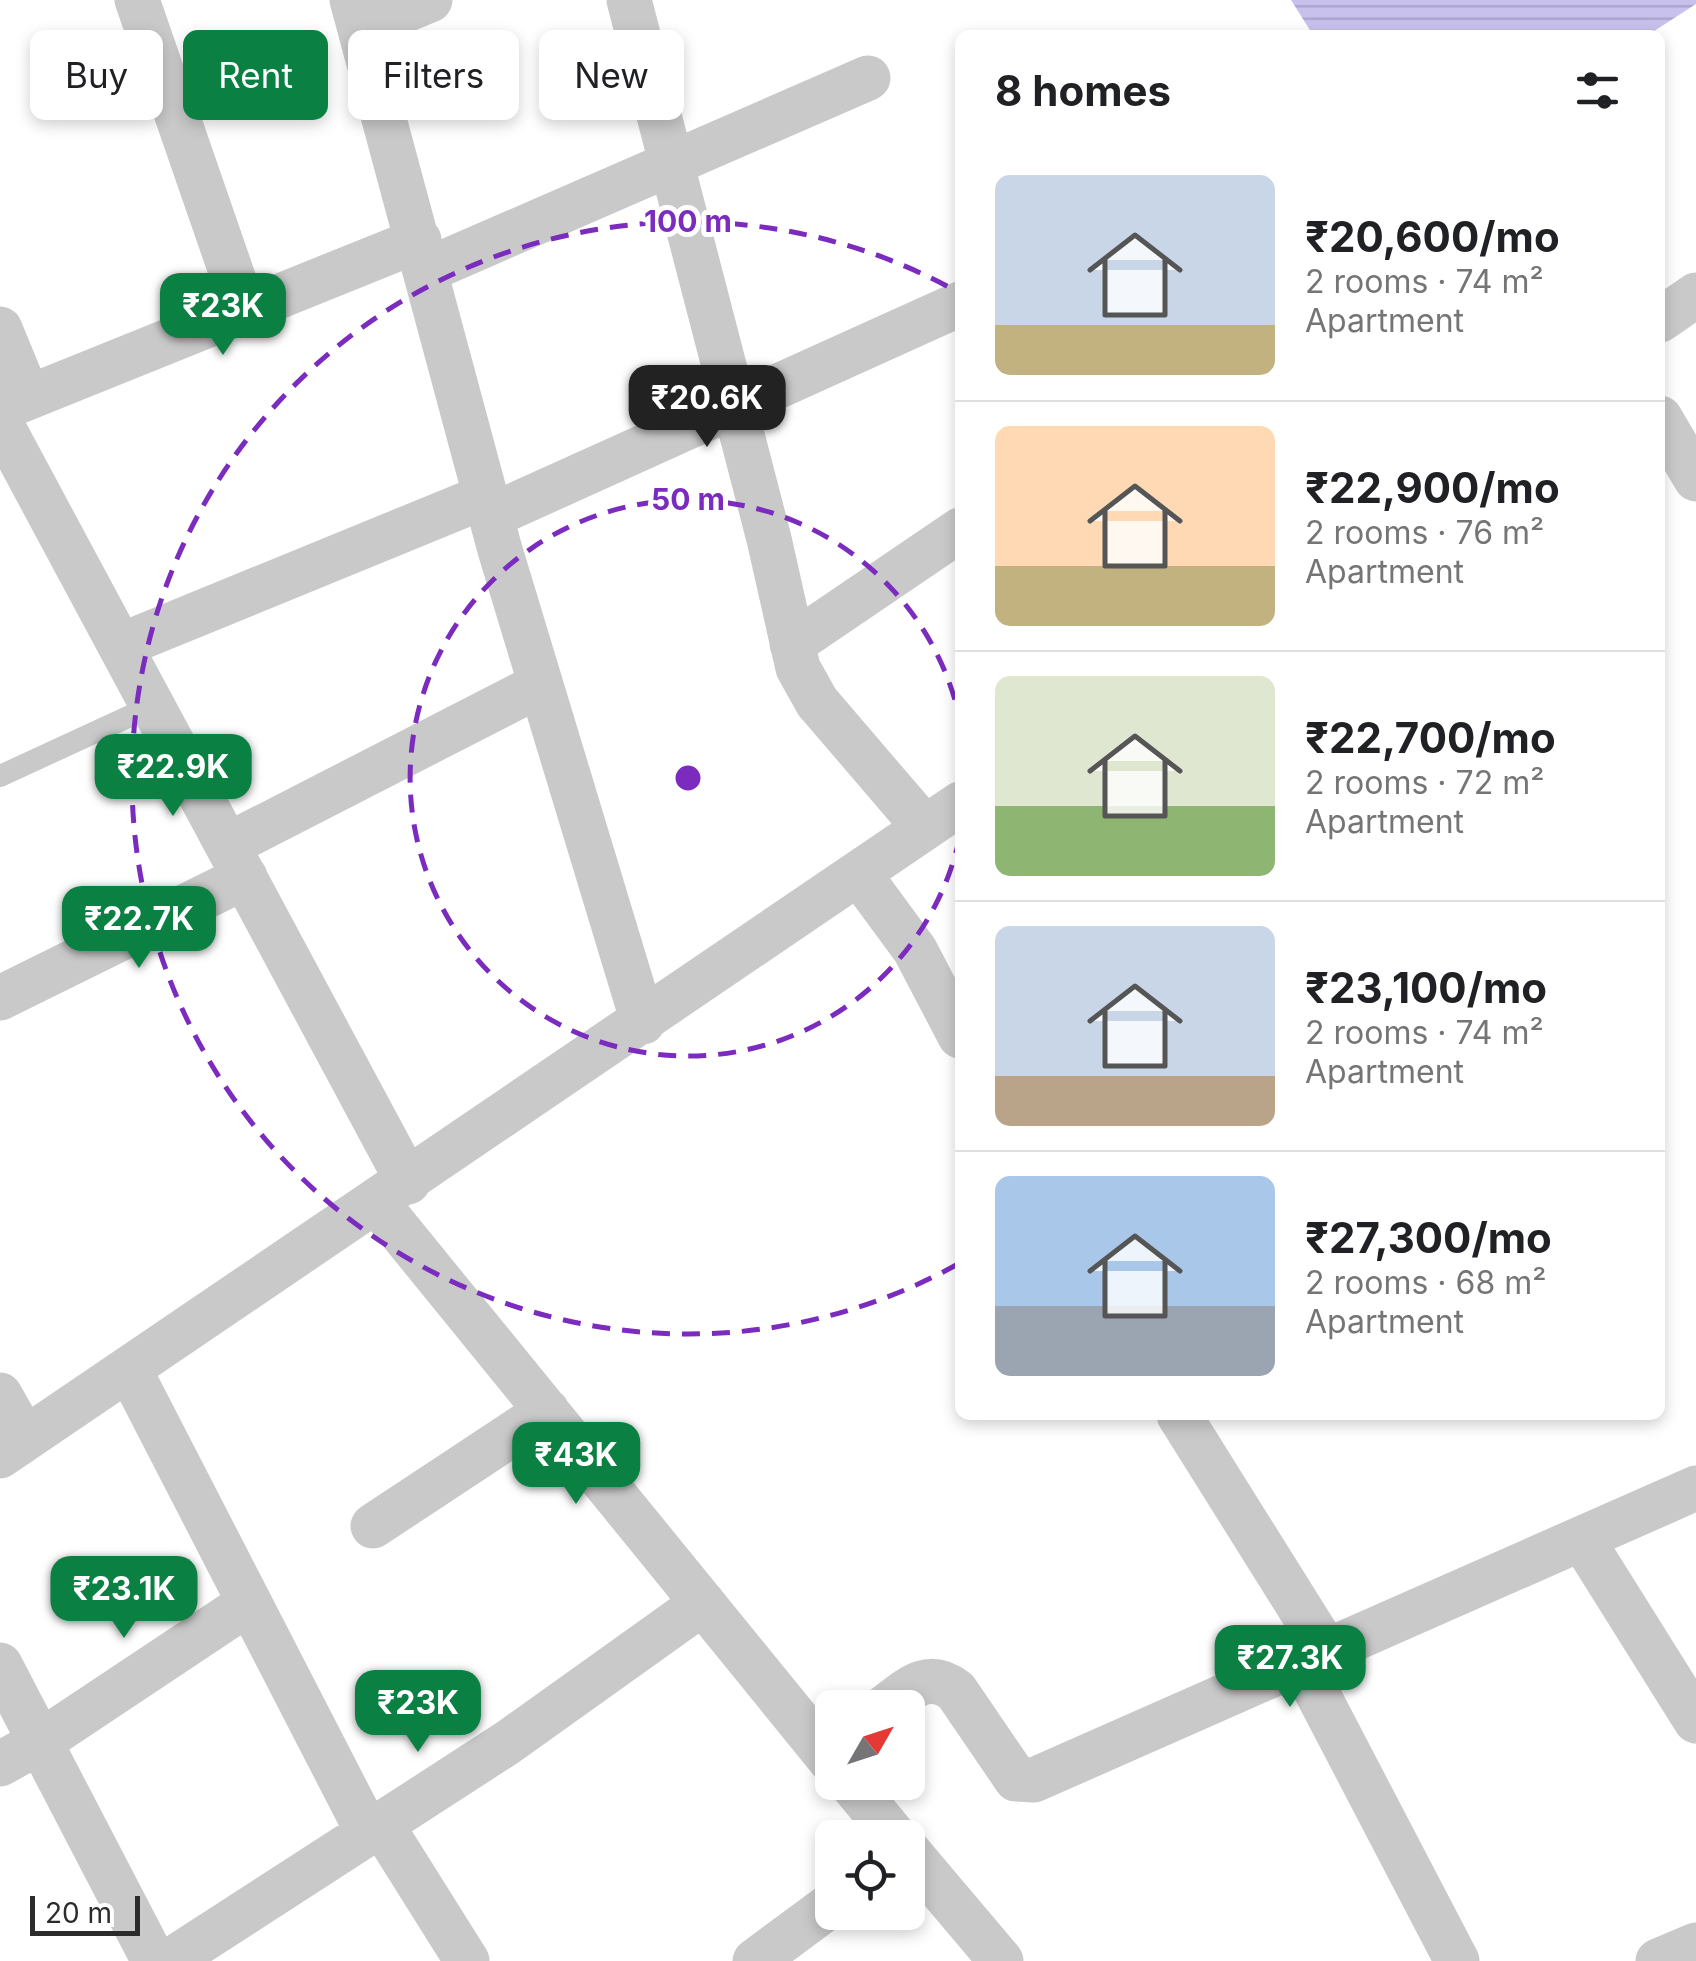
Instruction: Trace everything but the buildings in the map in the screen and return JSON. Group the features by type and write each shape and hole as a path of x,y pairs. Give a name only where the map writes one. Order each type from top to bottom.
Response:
{"street":[{"path":"136,0 244,309"},
{"path":"430,0 356,14 489,506 643,1022"},
{"path":"0,1395 13,1448 943,816 818,702 798,668 629,0"},
{"path":"9,409 244,309 423,255 671,165 868,78"},
{"path":"1665,317 1696,295"},
{"path":"122,645 489,506 955,306"},
{"path":"0,329 9,409 122,645 236,861 393,1193 546,1411 815,1736"},
{"path":"1665,426 1696,479"},
{"path":"792,644 955,533"},
{"path":"0,998 540,685"},
{"path":"858,874 914,950 955,1027"},
{"path":"130,1369 250,1602 374,1828 468,1961"},
{"path":"373,1526 546,1411"},
{"path":"1183,1420 1315,1658 1457,1961"},
{"path":"908,1690 920,1681 943,1681 956,1691 1007,1769 1025,1782 1696,1488"},
{"path":"1582,1539 1696,1721"},
{"path":"0,1764 40,1742 250,1602"},
{"path":"171,1961 507,1742 703,1603"},
{"path":"0,1665 154,1961"},
{"path":"866,1800 882,1820"},
{"path":"925,1871 1001,1961"},
{"path":"754,1961 815,1916"},
{"path":"1658,1961 1696,1944"}],"lane":[{"path":"0,776 154,704"}],"shaded area":[{"path":"1291,0 1696,0 1696,4 1656,30 1310,30"}]}
